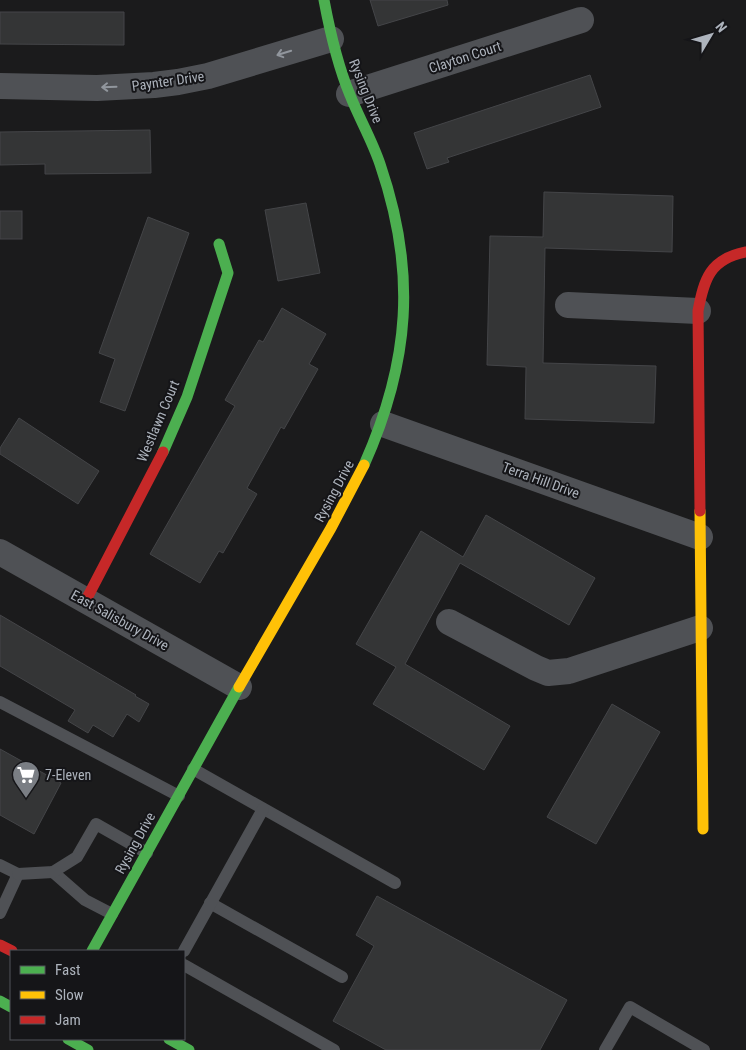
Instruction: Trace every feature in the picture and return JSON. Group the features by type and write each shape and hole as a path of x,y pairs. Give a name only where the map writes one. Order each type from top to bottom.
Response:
{"street":[{"name":"Rysing Drive","path":"93,950 239,687 342,510 362,472 383,424 394,385 402,336 404,293 398,230 382,170 349,94 331,39 324,0"},
{"name":"Clayton Court","path":"349,94 581,20"},
{"name":"Paynter Drive","path":"0,86 97,88 178,82 208,76 331,39"},
{"name":"Westlawn Court","path":"86,600 161,456 187,397 228,274 219,244"},
{"path":"703,829 698,311 705,280 720,263 732,256 746,252"},
{"path":"568,304 698,311"},
{"name":"Terra Hill Drive","path":"383,424 700,537"},
{"name":"East Salisbury Drive","path":"0,552 239,687"},
{"path":"448,622 536,668 548,672 569,671 700,628"},
{"path":"70,1040 88,1050"},
{"path":"170,1040 188,1050"}],"lane":[{"path":"0,702 179,796"},
{"path":"194,769 394,883"},
{"path":"185,950 263,809"},
{"path":"0,865 18,874 53,872 77,857 96,824 147,853"},
{"path":"53,872 85,900 112,914"},
{"path":"0,913 18,874"},
{"path":"210,903 342,977"},
{"path":"185,966 334,1050"},
{"path":"605,1050 630,1007 696,1048"}],"building":[{"path":"370,0 447,0 448,5 378,26"},
{"path":"0,12 124,12 124,45 0,44"},
{"path":"590,75 601,107 447,158 449,162 427,169 414,133"},
{"path":"150,130 151,173 45,174 45,164 0,165 0,132"},
{"path":"544,192 673,196 672,252 545,248 543,363 656,366 654,423 525,419 526,367 487,365 490,236 543,237"},
{"path":"306,203 320,273 278,281 265,210"},
{"path":"0,211 22,211 22,239 0,239"},
{"path":"148,217 189,233 125,411 100,402 115,359 99,353"},
{"path":"282,308 326,334 309,364 318,369 284,429 281,427 247,488 257,494 223,553 219,551 200,583 150,554 235,406 225,400 259,340 263,342"},
{"path":"19,418 99,471 78,504 0,454 0,448"},
{"path":"486,515 595,578 569,625 460,563 405,664 510,726 484,770 373,704 396,667 356,644 421,531 463,557"},
{"path":"0,615 149,704 139,722 127,714 113,737 93,725 88,733 68,721 75,710 0,666"},
{"path":"612,704 660,732 596,844 547,817"},
{"name":"7-Eleven","path":"0,749 61,783 34,834 0,815"},
{"path":"377,896 567,1000 540,1050 386,1050 333,1021 374,946 356,935"}],"traffic: fast":[{"path":"324,0 341,72 377,155 392,204 400,242 403,316 399,353 391,390 364,465"},
{"path":"163,452 187,397 228,273 219,244"},
{"path":"93,950 239,687"},
{"path":"0,1001 10,1006"},
{"path":"70,1040 88,1050"},
{"path":"171,1040 189,1050"}],"traffic: slow":[{"path":"239,687 331,528 364,465"},
{"path":"700,511 703,829"}],"traffic: jam":[{"path":"700,511 698,311 703,289 711,272 724,260 746,252"},
{"path":"86,600 163,452"},
{"path":"0,945 10,950"}],"place":[{"name":"7-Eleven","path":"26,799"}]}
